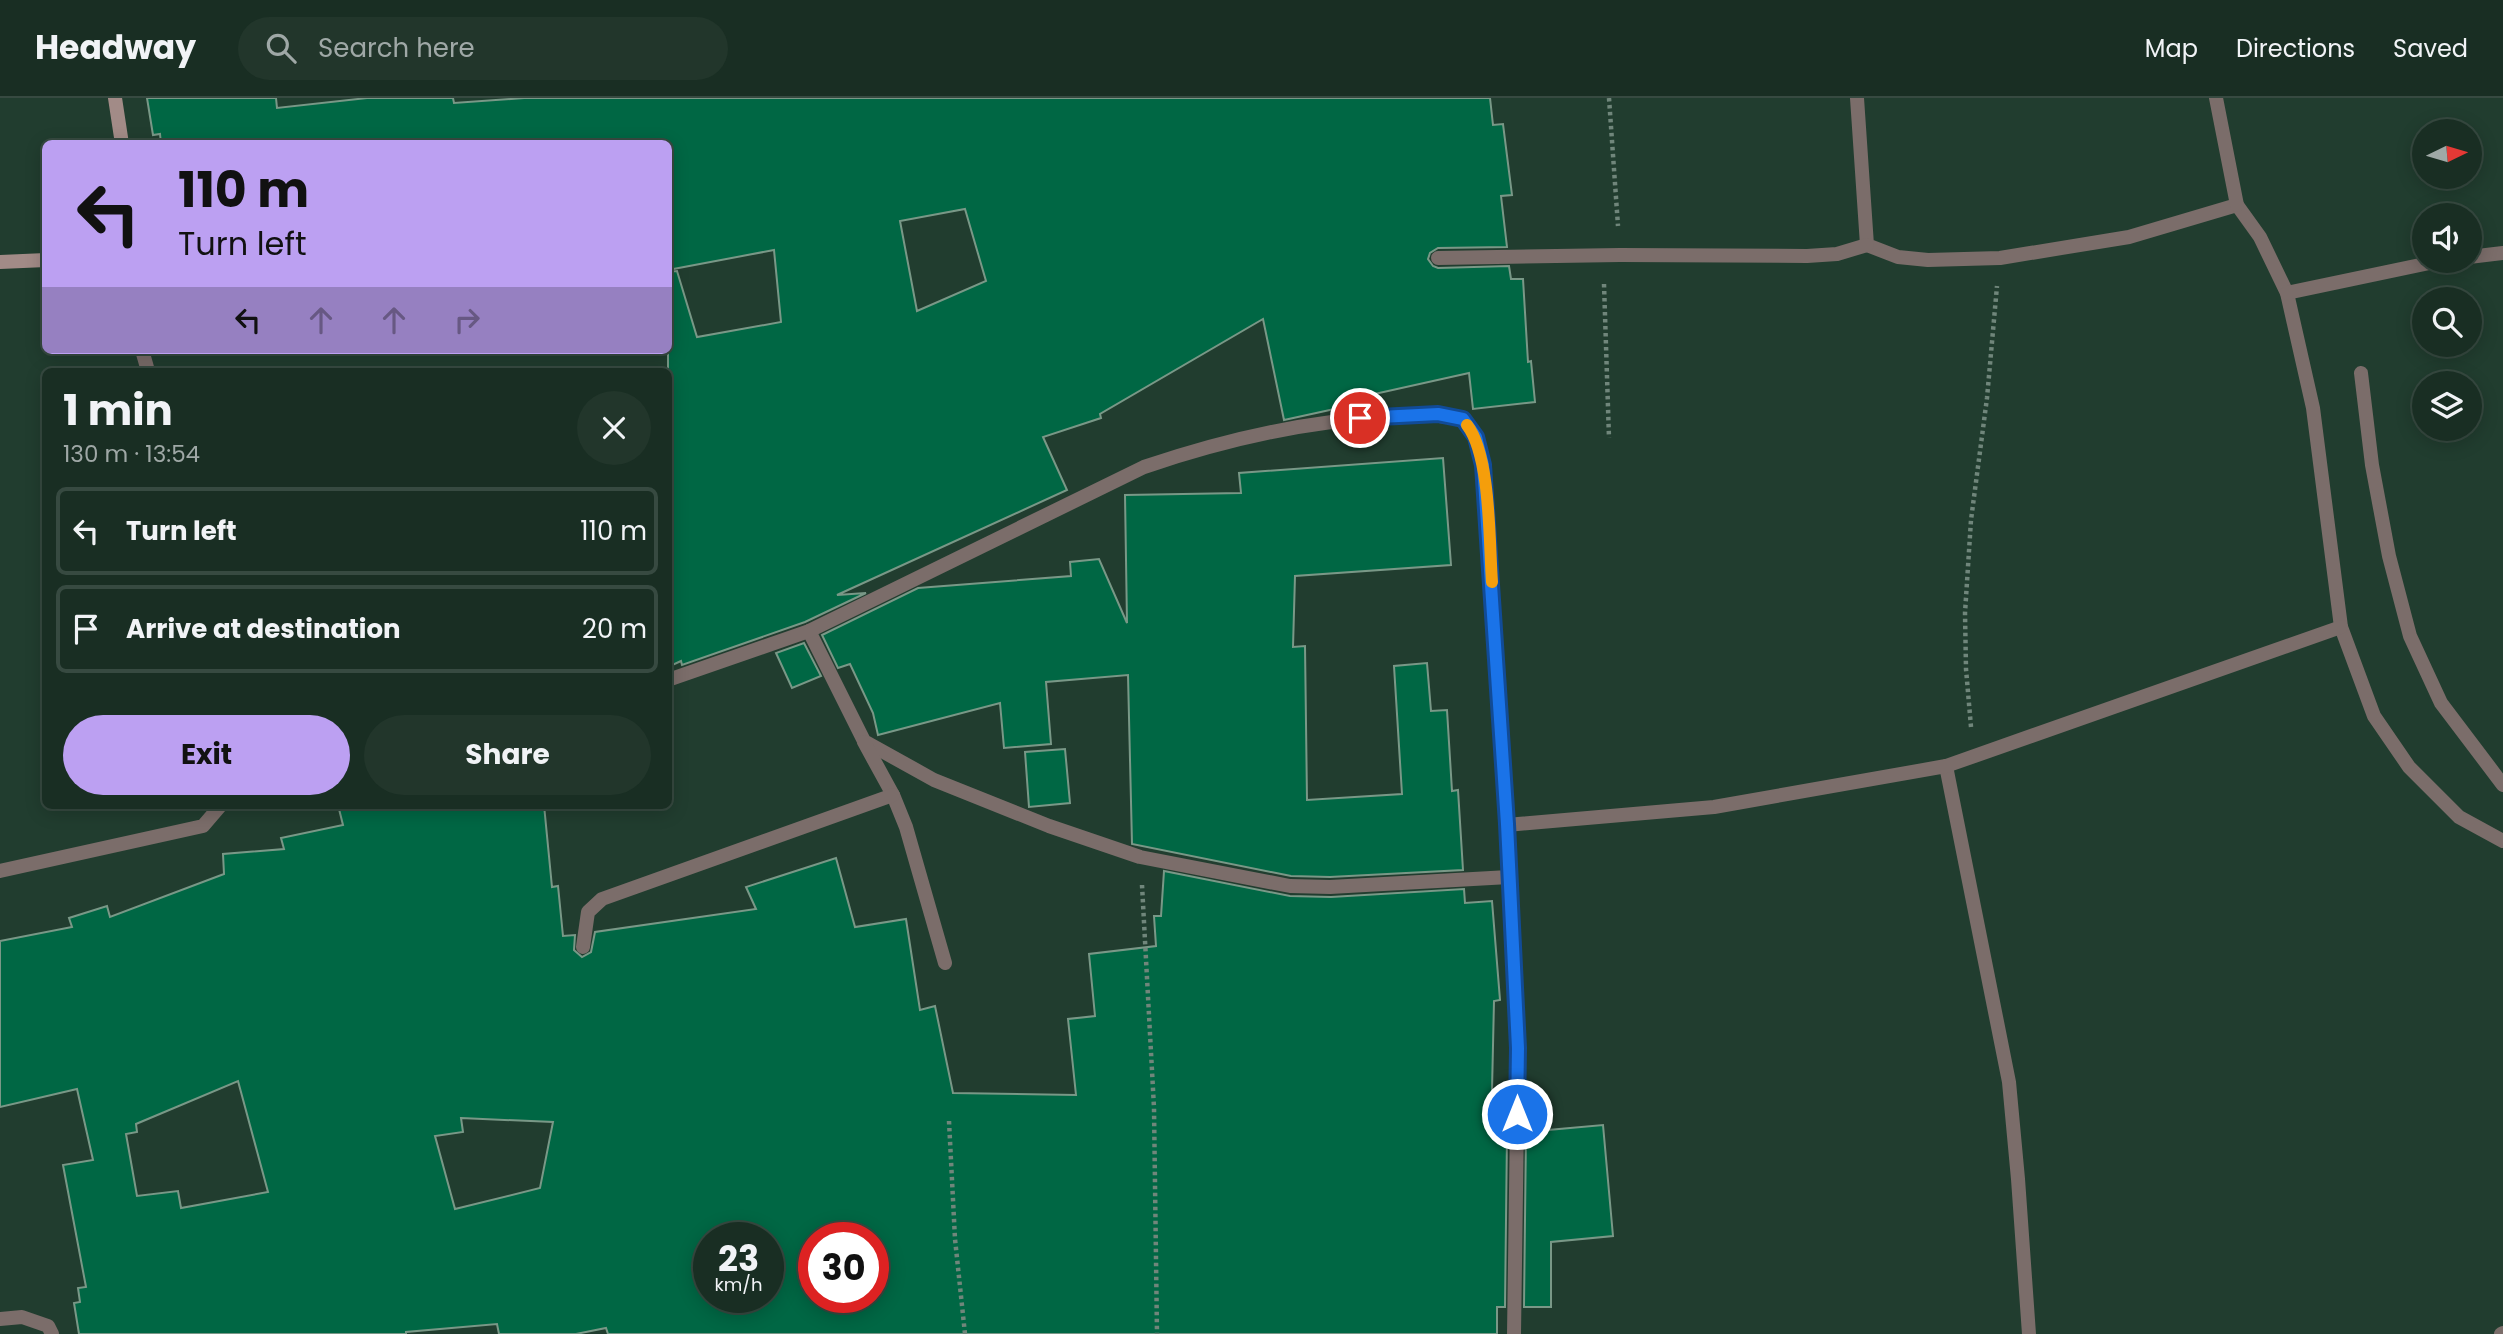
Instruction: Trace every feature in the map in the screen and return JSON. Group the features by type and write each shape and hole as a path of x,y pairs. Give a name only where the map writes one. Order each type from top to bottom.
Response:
{"main road":[{"path":"115,98 121,140"},
{"path":"0,262 42,260"}],"street":[{"path":"1857,98 1867,245"},
{"path":"2216,98 2237,205 2260,237 2287,293 2313,408 2342,627 2374,716 2409,767 2459,817 2503,841"},
{"path":"1438,258 1602,255 1807,256 1837,254 1867,245 1898,257 1928,261 2000,258 2129,237 2237,205"},
{"path":"2482,255 2503,253"},
{"path":"2287,293 2412,267"},
{"path":"2361,373 2372,464 2386,543 2410,636 2441,703 2503,785"},
{"path":"672,679 809,631 1144,467 1298,428 1360,418 1438,414 1463,419 1476,437 1483,465 1507,824 1518,1048 1514,1334"},
{"path":"1507,824 1714,807 1946,766 2342,627"},
{"path":"809,631 893,795 919,867 945,963"},
{"path":"864,741 934,780 980,800 1140,857 1290,886 1330,887 1509,877"},
{"path":"1946,766 2009,1082 2029,1334"},
{"path":"583,947 588,912 602,899 893,795"},
{"path":"0,871 203,826 218,809"},
{"path":"0,1319 22,1317 48,1325 52,1334"}],"path":[{"path":"1609,98 1620,255"},
{"path":"1602,255 1609,374 1609,438"},
{"path":"1974,757 1966,669 1965,613 1971,520 1987,398 2000,258"},
{"path":"1140,857 1154,1108 1157,1334"},
{"path":"949,1121 955,1239 965,1334"}],"building":[{"path":"147,98 276,98 277,108 367,98 453,98 454,103 524,98 1490,98 1493,125 1503,124 1512,195 1501,196 1507,247 1438,248 1430,253 1428,259 1438,268 1509,266 1511,279 1523,279 1528,362 1531,361 1535,402 1473,409 1469,373 1361,397 1362,403 1284,420 1263,319 1100,414 1101,418 1043,437 1067,490 837,595 866,593 805,622 682,665 681,661 672,665 672,368 668,368 668,354 672,354 672,272 677,271 697,337 781,322 774,250 672,269 672,140 161,140 160,134 153,135","holes":["965,209 986,281 917,311 900,221"]},
{"path":"1443,458 1451,565 1295,576 1293,647 1305,646 1307,800 1402,794 1394,666 1427,663 1431,711 1447,710 1452,791 1458,790 1463,870 1330,877 1291,876 1132,844 1128,675 1046,682 1051,744 1004,748 1000,703 878,735 873,713 850,664 838,668 822,635 918,588 1071,576 1070,562 1099,559 1127,623 1125,495 1241,493 1239,473"},
{"path":"804,643 821,676 792,688 776,653"},
{"path":"1065,749 1070,803 1029,807 1025,752"},
{"path":"339,809 544,809 552,887 558,886 563,936 575,935 574,950 582,957 591,952 595,932 756,909 746,887 836,858 855,927 906,919 920,1010 935,1006 953,1093 1076,1095 1068,1019 1095,1016 1089,954 1156,946 1154,916 1161,916 1164,871 1290,896 1331,897 1464,889 1465,903 1492,901 1500,1000 1494,1001 1491,1135 1507,1134 1505,1307 1497,1307 1497,1334 608,1334 606,1328 576,1334 499,1334 497,1324 406,1334 79,1334 74,1303 80,1302 78,1288 86,1287 63,1165 93,1160 77,1089 0,1107 0,941 72,927 69,918 107,906 110,917 224,874 223,854 284,849 281,838 343,825","holes":["238,1081 268,1192 181,1208 178,1191 137,1196 126,1134 137,1132 136,1124","461,1118 553,1122 540,1188 455,1209 435,1136 463,1132"]},
{"path":"1603,1125 1613,1236 1551,1242 1551,1307 1524,1307 1526,1132"}],"slow traffic":[{"path":"1467,425 1476,437 1483,465 1492,582"}],"route":[{"path":"1360,418 1438,414 1463,419 1476,437 1483,465 1507,824 1518,1048 1517,1114"}]}
